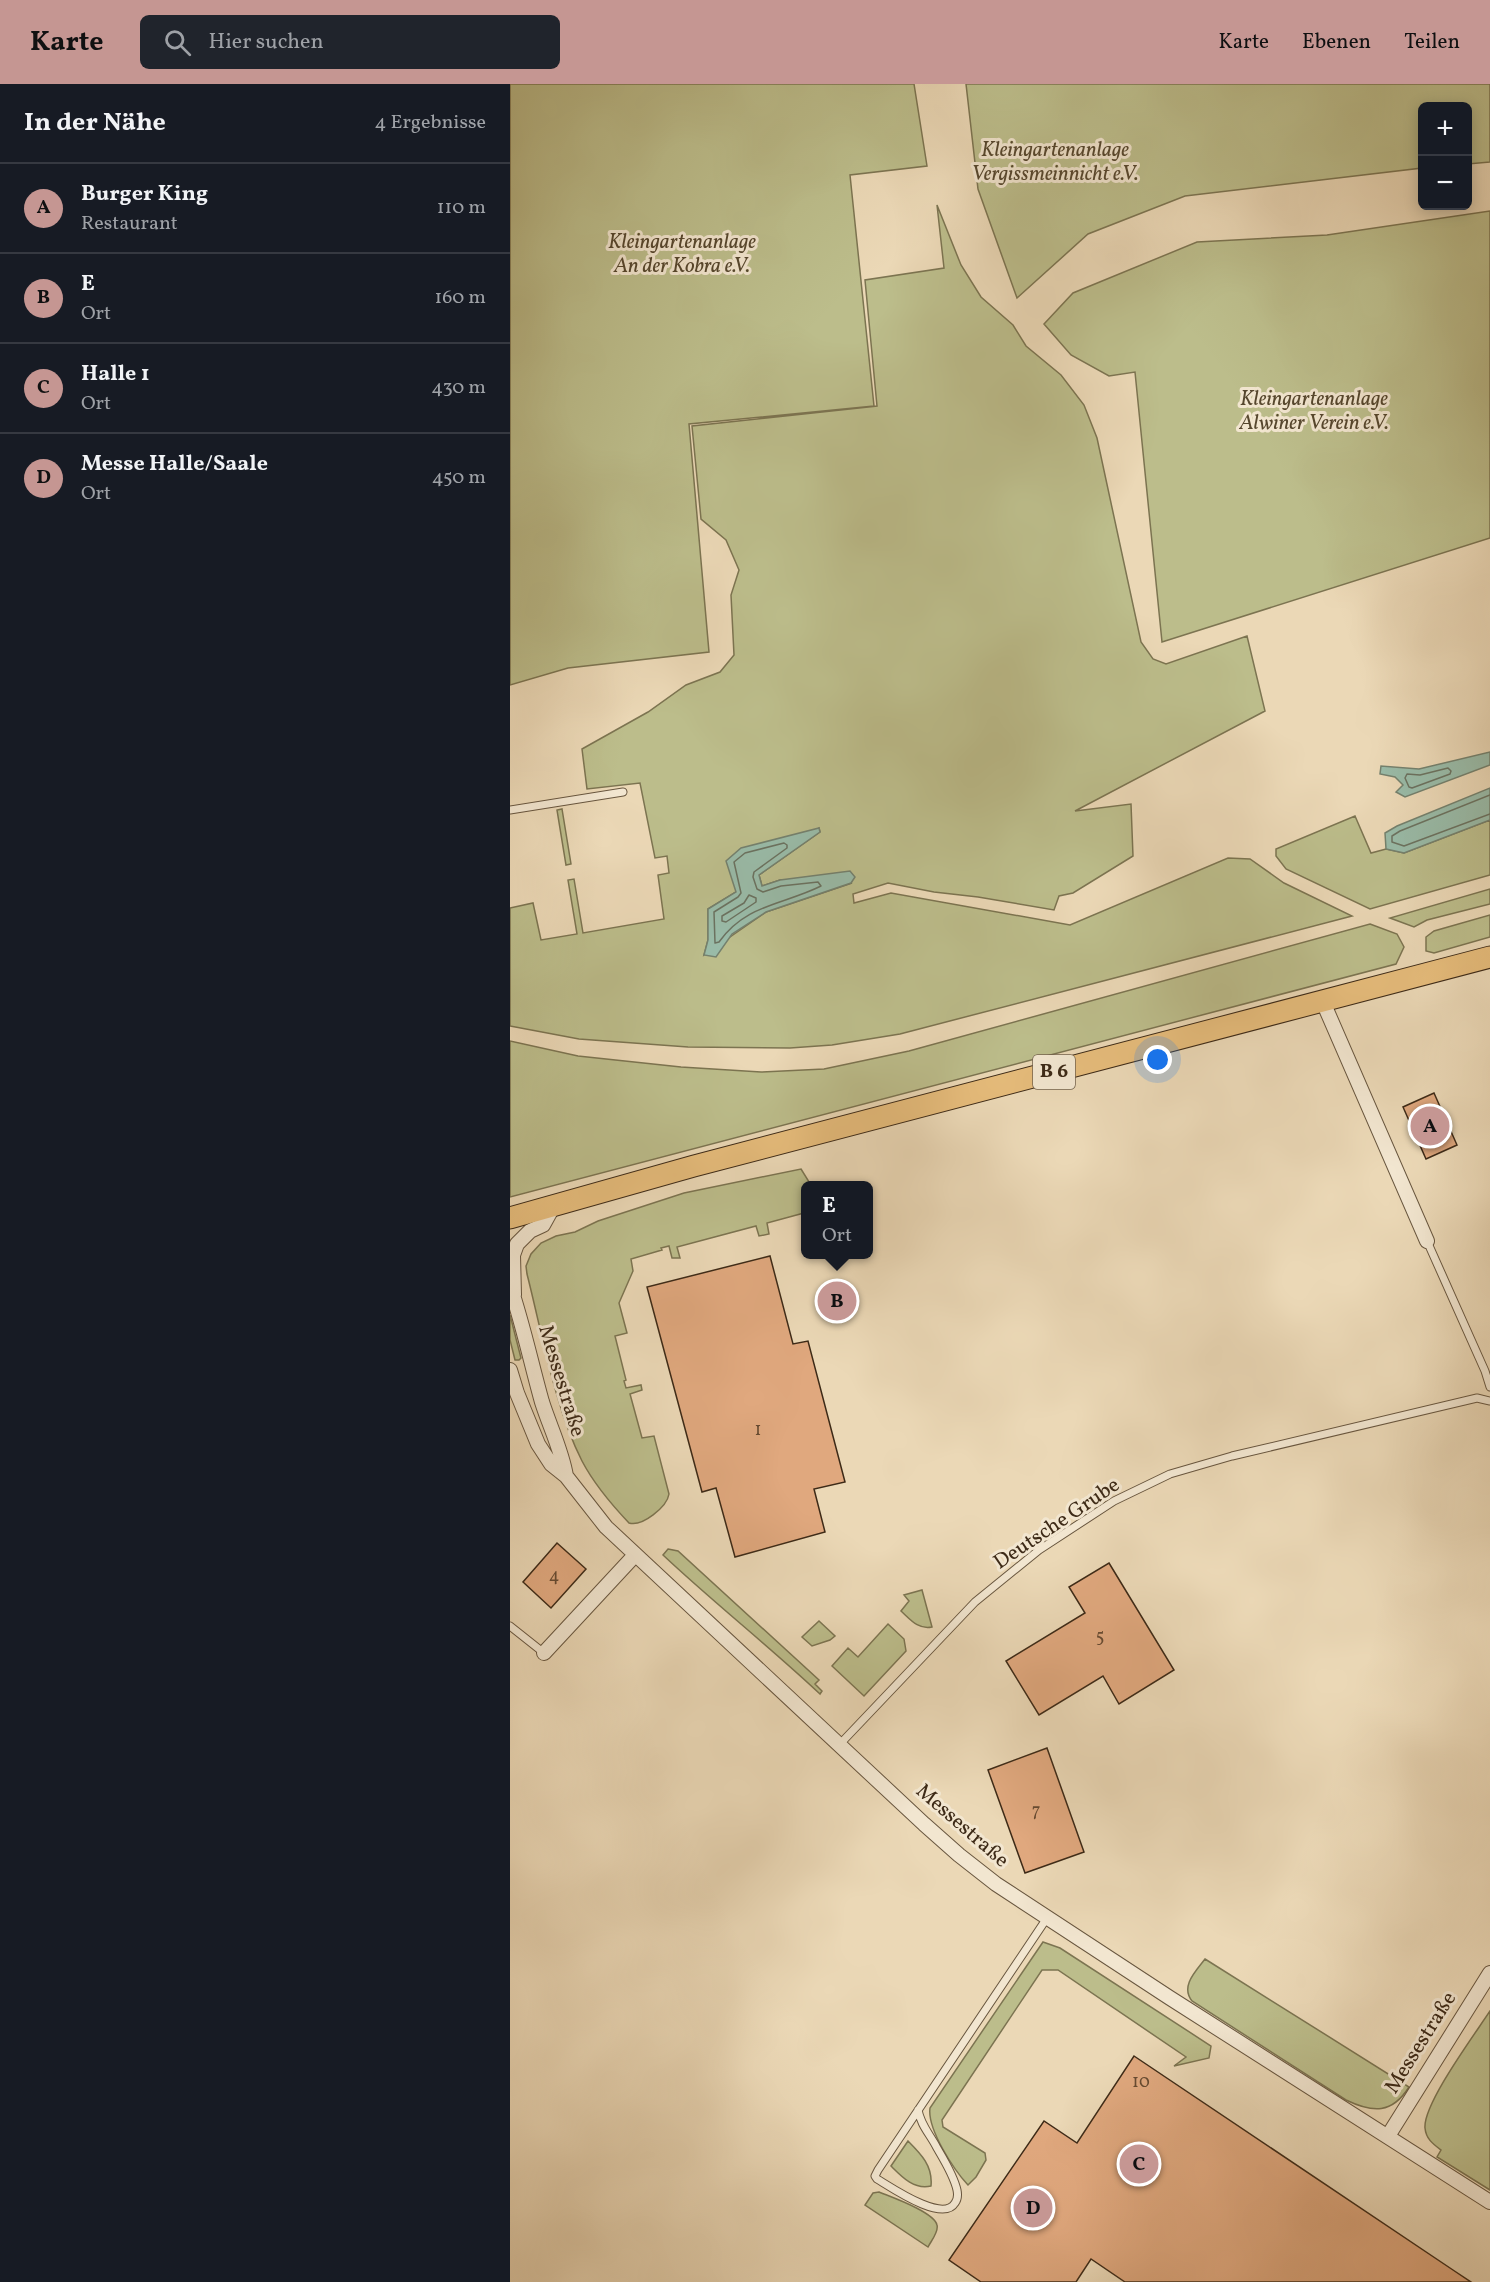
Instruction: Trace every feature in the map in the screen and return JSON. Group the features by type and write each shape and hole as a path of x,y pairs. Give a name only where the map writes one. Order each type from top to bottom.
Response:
{"main road":[{"name":"B 6","path":"510,1218 694,1166 1490,957"}],"street":[{"path":"1323,1002 1427,1241"},
{"name":"Messestraße","path":"553,1207 543,1225 530,1231 517,1245 513,1255 512,1292 553,1437 563,1457 566,1476"},
{"name":"Messestraße","path":"510,1370 538,1444 550,1464 566,1476 606,1527 959,1855 1047,1918 1490,2202"},
{"path":"544,1653 635,1555"},
{"name":"Messestraße","path":"1388,2136 1490,1973"}],"lane":[{"path":"510,810 623,792"},
{"path":"1427,1241 1490,1387"},
{"name":"Deutsche Grube","path":"840,1744 975,1602 1039,1550 1114,1500 1170,1474 1232,1456 1477,1398 1490,1401"},
{"path":"510,1626 544,1653"},
{"path":"918,2110 920,2122 936,2145 957,2188 958,2198 954,2206 947,2210 926,2206 875,2176 918,2110 1047,1918"}],"green space":[{"name":"Kleingartenanlage An der Kobra e.V.","path":"510,84 914,84 927,166 850,175 874,406 689,424 709,652 568,668 510,685"},
{"name":"Kleingartenanlage Vergissmeinnicht e.V.","path":"966,84 1490,84 1490,162 1472,164 1472,102 1418,102 1418,168 1185,196 1088,234 1017,298 978,189"},
{"path":"937,205 961,265 981,297 1013,325 1026,346 1061,375 1084,405 1097,438 1141,642 1153,659 1166,664 1247,636 1265,711 1075,811 1131,804 1133,856 1073,893 1059,896 1054,910 888,883 853,894 854,903 891,893 1070,925 1228,858 1250,859 1284,883 1352,916 900,1034 832,1045 790,1048 688,1047 579,1039 510,1026 510,908 533,903 541,940 577,934 568,880 574,879 583,933 664,919 658,875 669,873 667,856 655,858 640,783 587,789 582,749 648,712 686,685 720,672 734,655 731,595 739,570 726,540 701,519 692,426 877,406 865,280 944,268","holes":["819,828 820,832 759,875 762,886 780,880 852,883 766,912 704,955 708,940 708,909 736,892"]},
{"name":"Kleingartenanlage Alwiner Verein e.V.","path":"1490,211 1490,538 1162,642 1135,372 1109,376 1071,355 1044,324 1073,293 1197,242 1327,235"},
{"path":"562,809 571,864 566,865 557,810"},
{"path":"1355,816 1371,853 1386,849 1404,853 1490,820 1490,875 1370,909 1286,869 1276,856 1276,849"},
{"path":"1490,889 1490,904 1427,920 1414,927 1390,918"},
{"path":"1490,915 1490,937 1434,953 1426,951 1426,937 1434,931"},
{"path":"1370,924 1397,934 1404,947 1396,964 510,1197 510,1041 578,1056 681,1067 761,1072 824,1069 909,1051"},
{"path":"801,1169 808,1181 801,1181 801,1214 767,1223 769,1234 759,1236 756,1226 677,1247 680,1258 672,1258 669,1246 631,1259 633,1271 619,1303 627,1333 615,1336 626,1388 641,1385 642,1390 630,1394 642,1438 654,1436 669,1494 664,1505 653,1515 640,1522 629,1523 603,1494 572,1440 550,1370 526,1266 531,1254 541,1243 556,1236 575,1232 598,1221 684,1193"},
{"path":"510,1315 521,1358 519,1360 515,1360 510,1340"},
{"path":"668,1549 678,1551 819,1680 815,1684 822,1691 820,1694 663,1555"},
{"path":"922,1590 932,1627 927,1628 918,1625 901,1611 909,1601 904,1595"},
{"path":"819,1621 835,1636 812,1646 802,1637"},
{"path":"888,1624 904,1639 906,1651 864,1696 832,1666 848,1648 858,1657"},
{"path":"1043,1942 1060,1948 1211,2046 1209,2058 1174,2066 1186,2057 1058,1970 1042,1970 942,2120 943,2127 985,2153 986,2160 976,2177 968,2185 949,2160 937,2138 930,2117 930,2108"},
{"path":"1205,1959 1409,2087 1396,2102 1381,2108 1373,2109 1346,2100 1192,2001 1188,1984"},
{"path":"1490,2011 1490,2190 1437,2157 1441,2150 1428,2138 1425,2128 1432,2103 1441,2086"},
{"path":"908,2141 928,2166 931,2186 914,2184 891,2166"},
{"path":"879,2192 911,2206 934,2220 937,2231 928,2247 865,2205 873,2193"}],"water":[{"path":"1490,752 1490,765 1405,797 1396,792 1403,785 1395,777 1380,774 1381,766 1419,769"},
{"path":"1490,788 1490,820 1404,853 1386,849 1385,833"},
{"path":"819,828 820,832 759,875 762,886 780,880 850,871 855,877 851,883 766,912 732,934 716,957 704,955 708,940 708,909 736,892 726,861 741,848"}],"building":[{"path":"1434,1093 1457,1145 1426,1159 1403,1107"},
{"path":"770,1256 793,1344 808,1341 845,1482 814,1489 825,1532 735,1557 716,1488 702,1492 647,1287"},
{"path":"557,1543 586,1569 551,1608 523,1582"},
{"path":"1109,1563 1174,1670 1119,1704 1103,1676 1039,1715 1006,1661 1085,1613 1069,1587"},
{"path":"1047,1748 1084,1852 1025,1873 988,1770"},
{"path":"1134,2056 1471,2282 1125,2282 1091,2259 1076,2282 981,2282 949,2260 1044,2121 1077,2143"}],"place":[{"name":"Burger King","path":"1430,1126"},
{"name":"E","path":"837,1301"},
{"name":"Halle 1","path":"1139,2164"},
{"name":"Messe Halle/Saale","path":"1033,2208"}]}
